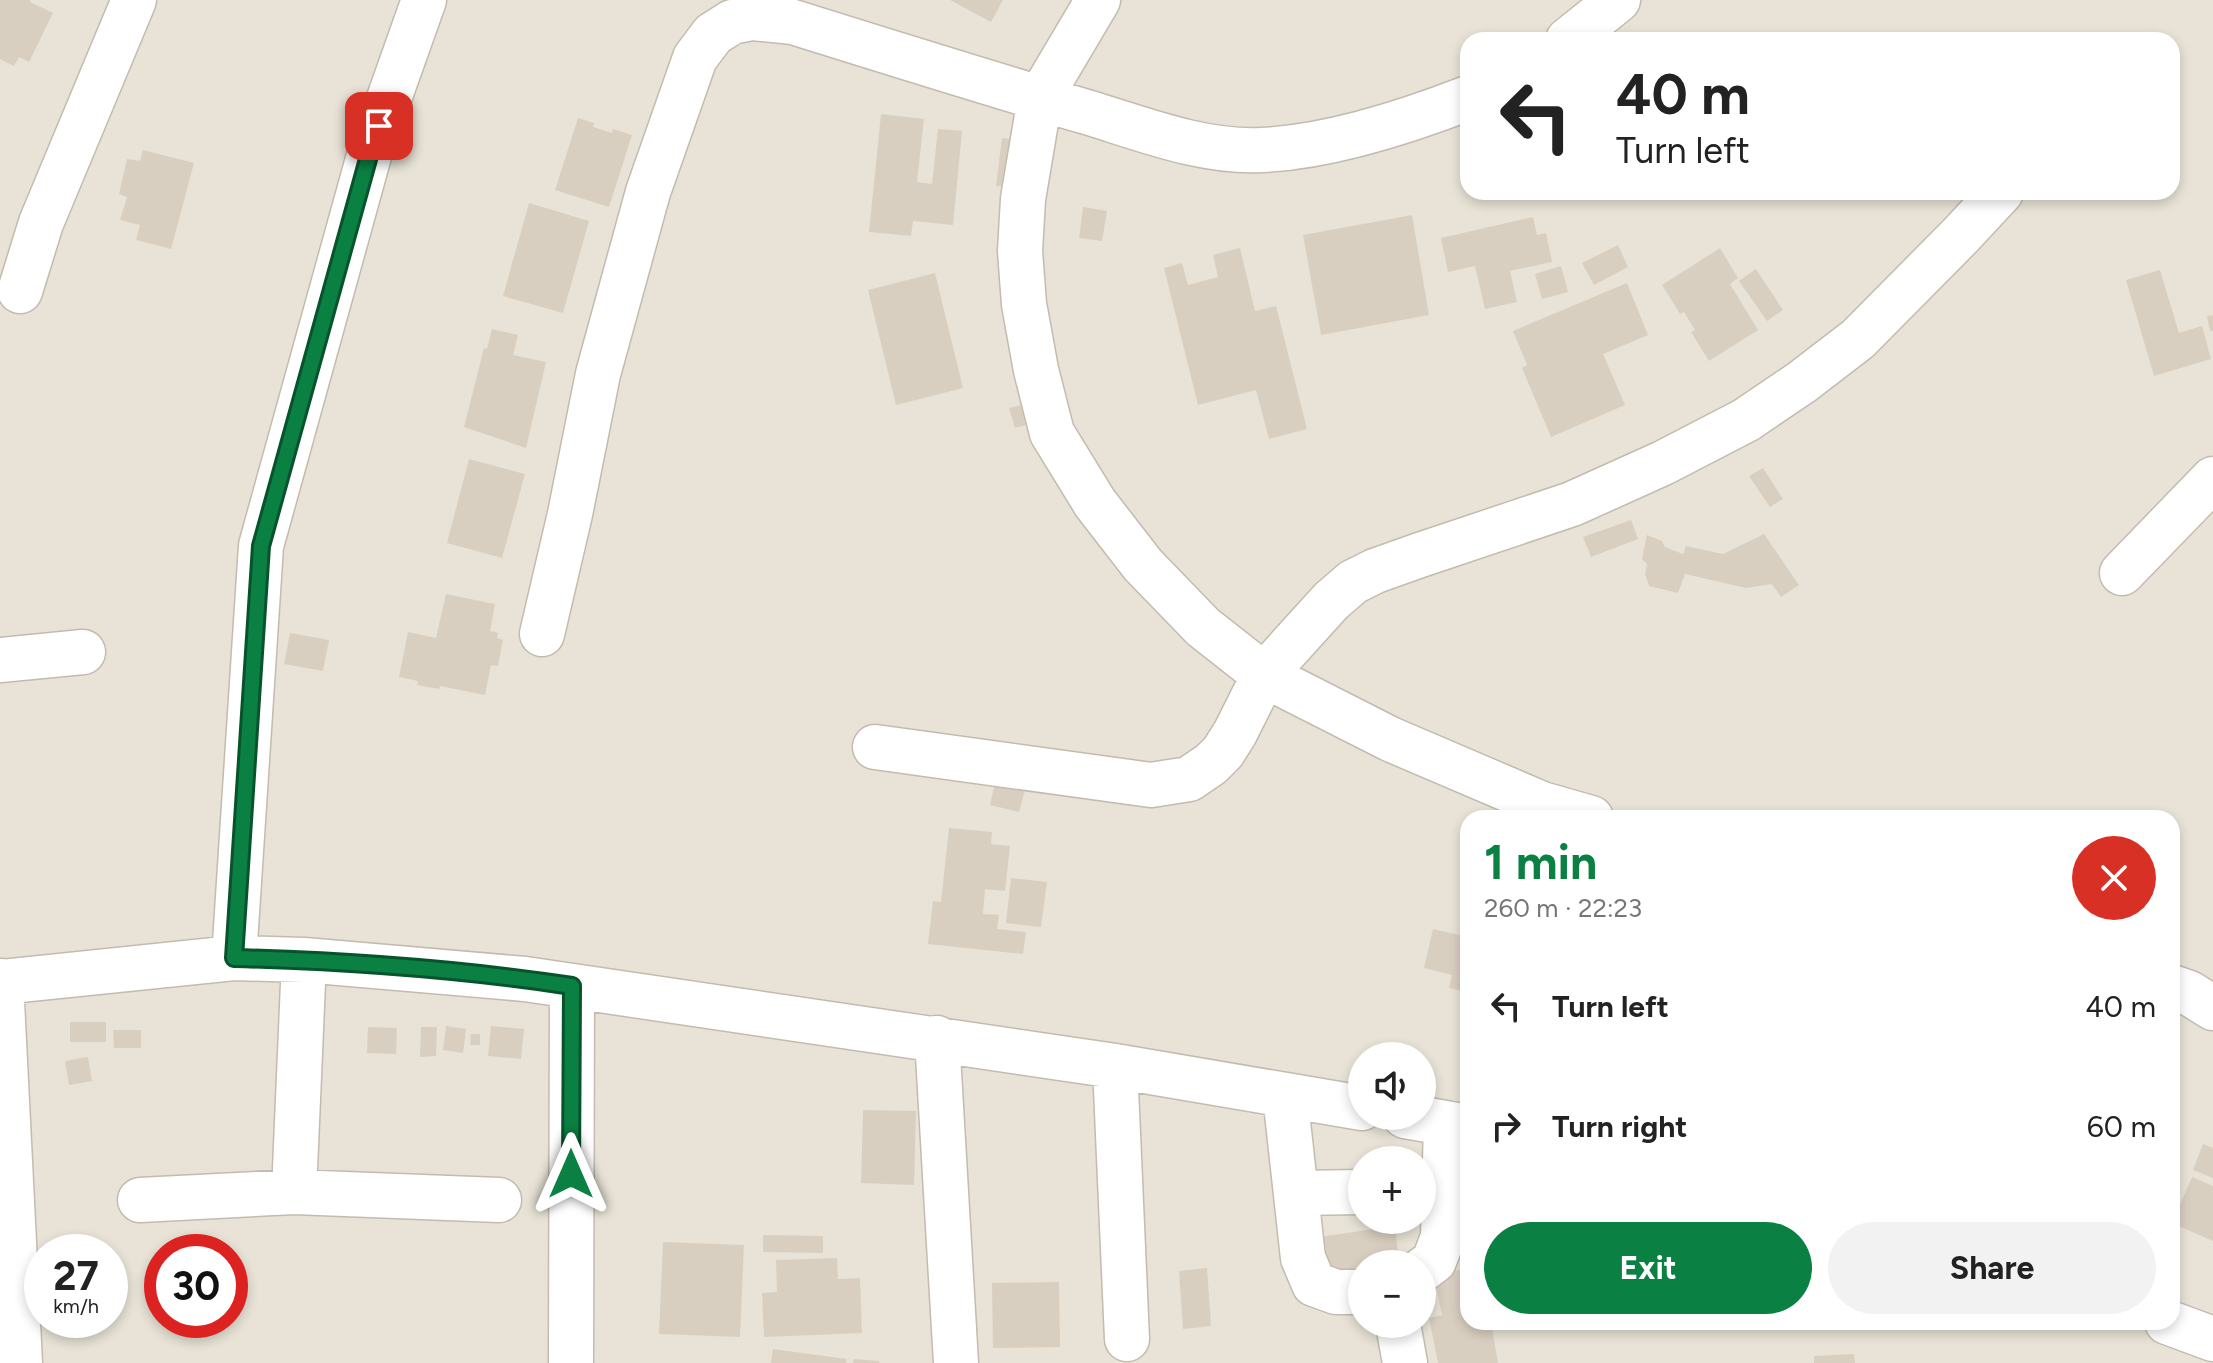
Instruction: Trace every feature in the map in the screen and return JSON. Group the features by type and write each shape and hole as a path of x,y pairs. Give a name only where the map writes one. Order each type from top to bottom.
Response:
{"street":[{"path":"20,291 41,223 134,0"},
{"path":"234,958 261,546 370,152 424,0"},
{"path":"1098,0 1040,98 1023,199 1020,251 1024,304 1033,357 1052,433 1095,503 1143,565 1203,627 1264,675 1390,739 1542,804 1563,810"},
{"path":"1578,32 1618,0"},
{"path":"542,634 598,374 648,192 695,58 713,34 732,22 756,9 1187,142 1226,149 1263,150 1322,142 1387,126 1460,101"},
{"path":"875,747 1151,785 1189,779 1223,752 1264,675 1331,601 1353,582 1375,571 1572,504 1663,463 1746,420 1858,339 1994,200"},
{"path":"2122,573 2213,479"},
{"path":"0,660 83,652"},
{"path":"20,1363 1,982 234,958 304,960 525,979 937,1038 1348,1106"},
{"path":"294,1192 304,960"},
{"path":"571,1363 572,986"},
{"path":"2180,990 2213,1008"},
{"path":"937,1038 956,1363"},
{"path":"1115,1066 1127,1339"},
{"path":"1285,1095 1303,1258 1314,1284 1336,1292 1348,1292"},
{"path":"1436,1161 1440,1122"},
{"path":"140,1200 294,1192 499,1200"},
{"path":"1296,1193 1348,1192"},
{"path":"1436,1205 1443,1237 1436,1256"},
{"path":"1401,1338 1405,1363"}],"shaded area":[{"path":"0,0 2213,0 2213,1363 0,1363"}],"building":[{"path":"0,0 30,0 53,13 29,62 19,57 14,66 0,59"},
{"path":"950,0 1003,0 991,22"},
{"path":"881,114 924,119 917,182 932,184 938,129 962,131 953,225 913,221 911,236 869,232"},
{"path":"578,118 612,133 613,129 632,135 609,207 555,190"},
{"path":"1002,138 1025,141 1020,188 996,186"},
{"path":"143,150 194,163 171,249 136,240 140,225 120,220 127,197 119,194 127,159 140,161"},
{"path":"529,203 589,221 563,313 503,296"},
{"path":"1083,207 1107,211 1102,241 1079,238"},
{"path":"1412,215 1429,315 1321,335 1303,235"},
{"path":"1533,217 1537,235 1546,233 1552,262 1510,271 1517,302 1485,309 1475,266 1448,272 1441,238"},
{"path":"1618,245 1628,267 1594,285 1582,263"},
{"path":"1240,248 1255,311 1276,306 1307,429 1269,439 1256,390 1198,405 1164,268 1182,263 1188,285 1218,277 1213,255"},
{"path":"1720,248 1738,278 1730,284 1758,330 1709,361 1691,332 1695,330 1684,312 1680,314 1662,285"},
{"path":"1561,266 1568,292 1542,299 1535,274"},
{"path":"1756,269 1783,310 1767,321 1739,281"},
{"path":"2160,270 2179,333 2202,326 2211,359 2154,376 2126,280"},
{"path":"935,273 963,388 896,405 868,290"},
{"path":"1627,283 1648,335 1603,354 1625,405 1551,437 1522,368 1527,365 1513,331"},
{"path":"2213,315 2213,331 2210,331 2207,316"},
{"path":"492,329 518,335 513,355 546,362 526,448 464,427 484,348 487,349"},
{"path":"1034,402 1040,421 1015,428 1009,408"},
{"path":"469,459 525,474 502,558 447,543"},
{"path":"1763,468 1783,499 1770,507 1749,476"},
{"path":"1631,520 1638,539 1591,557 1583,537"},
{"path":"1764,534 1799,585 1781,597 1772,584 1746,588 1685,574 1678,593 1649,586 1645,574 1647,564 1642,559 1647,535 1683,554 1686,546 1723,554"},
{"path":"446,594 495,604 490,631 498,633 497,638 503,640 498,666 491,665 485,695 417,685 418,681 399,677 408,632 436,638"},
{"path":"290,633 329,640 323,671 284,664"},
{"path":"995,783 1025,790 1019,812 990,805"},
{"path":"949,828 992,832 991,844 1010,846 1005,891 985,889 983,914 999,915 997,929 1026,932 1023,954 928,944 933,901 941,902"},
{"path":"1011,878 1047,882 1041,927 1006,923"},
{"path":"1433,929 1460,935 1460,990 1449,988 1452,975 1424,968"},
{"path":"70,1022 106,1022 106,1042 70,1042"},
{"path":"446,1026 466,1029 463,1053 443,1050"},
{"path":"491,1026 524,1029 521,1059 488,1056"},
{"path":"368,1027 397,1028 396,1054 367,1053"},
{"path":"421,1027 437,1027 436,1056 420,1057"},
{"path":"113,1030 141,1030 141,1048 114,1048"},
{"path":"471,1034 480,1034 480,1045 470,1045"},
{"path":"88,1057 92,1081 69,1085 65,1061"},
{"path":"863,1110 916,1111 914,1185 861,1183"},
{"path":"2203,1144 2213,1148 2213,1178 2193,1170"},
{"path":"2192,1177 2213,1186 2213,1241 2180,1227 2180,1205"},
{"path":"1348,1233 1396,1234 1398,1250 1348,1250 1348,1273 1324,1277 1319,1237"},
{"path":"763,1235 823,1236 823,1253 763,1252"},
{"path":"663,1242 744,1245 740,1337 659,1334"},
{"path":"837,1258 838,1279 860,1278 862,1333 764,1337 762,1293 777,1292 776,1260"},
{"path":"1207,1268 1211,1326 1183,1329 1179,1271"},
{"path":"1460,1270 1460,1330 1492,1330 1498,1363 1438,1363 1433,1338 1436,1338 1436,1316 1442,1315 1436,1275"},
{"path":"1059,1282 1060,1347 993,1348 992,1283"},
{"path":"773,1349 847,1359 846,1363 771,1363"},
{"path":"1854,1354 1855,1363 1814,1363 1814,1356"},
{"path":"854,1359 879,1361 879,1363 853,1363"}],"route":[{"path":"379,126 261,546 234,958 304,960 525,979 572,986 571,1174"}]}
